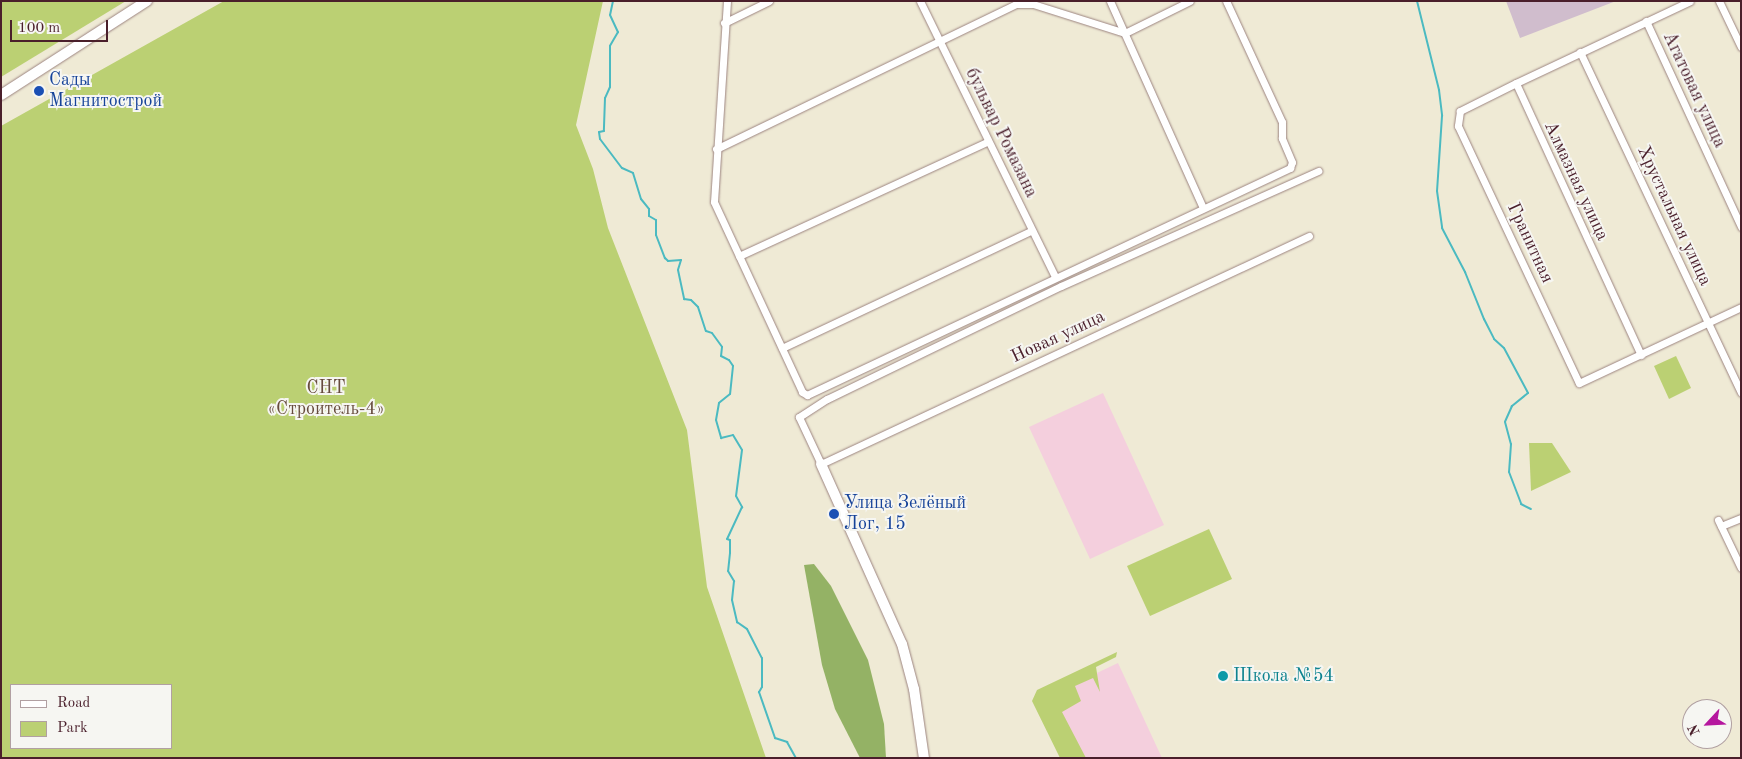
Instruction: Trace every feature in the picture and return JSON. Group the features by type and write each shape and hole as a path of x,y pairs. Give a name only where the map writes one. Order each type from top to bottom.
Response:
{"street":[{"path":"1,95 147,1"},
{"path":"727,1 724,23 714,202 802,392 807,395 1292,165 1282,139 1282,122 1226,1"},
{"path":"724,23 769,1"},
{"name":"бульвар Ромазана","path":"920,1 987,142 1055,277"},
{"path":"1110,1 1203,208"},
{"path":"716,148 940,40 1024,3 1124,33 1190,1"},
{"path":"1516,83 1690,1"},
{"path":"1719,1 1741,48"},
{"name":"Агатовая улица","path":"1646,21 1741,227"},
{"name":"Хрустальная улица","path":"1580,52 1741,393"},
{"name":"Алмазная улица","path":"1516,83 1641,355"},
{"name":"Гранитная","path":"1516,83 1460,112 1458,126 1580,383 1641,355"},
{"path":"739,256 987,142"},
{"path":"924,758 914,689 902,644 799,417 827,399 1052,291 1318,170"},
{"path":"782,348 1031,231"},
{"name":"Новая улица","path":"821,464 1309,236"},
{"path":"1641,355 1741,308"},
{"path":"1741,518 1719,523 1741,568"}],"shaded area":[{"path":"1506,1 1616,1 1520,38"},
{"path":"1103,393 1164,525 1090,559 1029,427"},
{"path":"1118,663 1162,758 1072,758 1044,698"}],"green space":[{"path":"1,1 126,1 1,77"},
{"name":"СНТ «Строитель-4»","path":"224,1 603,1 576,125 593,169 608,228 687,430 707,587 766,758 1,758 1,126"},
{"path":"1676,356 1691,388 1669,399 1654,366"},
{"path":"1529,443 1552,443 1571,472 1531,491"},
{"path":"1209,529 1232,579 1150,616 1127,566"},
{"path":"814,564 831,586 868,660 884,724 886,758 860,758 835,709 822,665 804,565"},
{"path":"1117,652 1116,657 1096,667 1100,692 1093,678 1075,686 1081,701 1062,712 1086,758 1060,758 1032,701 1037,690"}],"waterway":[{"path":"613,1 610,15 618,32 610,46 610,87 605,98 604,131 599,132 600,139 622,168 633,173 641,199 649,209 649,216 656,220 656,235 665,258 668,261 681,260 678,270 684,299 691,300 698,307 706,331 712,333 722,347 721,356 729,360 733,366 730,394 719,403 716,420 721,438 733,435 742,450 736,496 742,507 727,539 730,540 728,571 734,581 732,600 737,622 747,629 762,658 762,687 759,692 775,738 787,742 796,758"},
{"path":"1417,1 1439,90 1442,116 1437,191 1442,228 1465,272 1494,339 1504,348 1528,393 1512,406 1505,422 1511,444 1509,472 1521,504 1531,509"}],"place":[{"name":"Сады Магнитострой","path":"39,91"},
{"name":"Улица Зелёный Лог, 15","path":"834,514"},
{"name":"Школа №54","path":"1223,676"}]}
